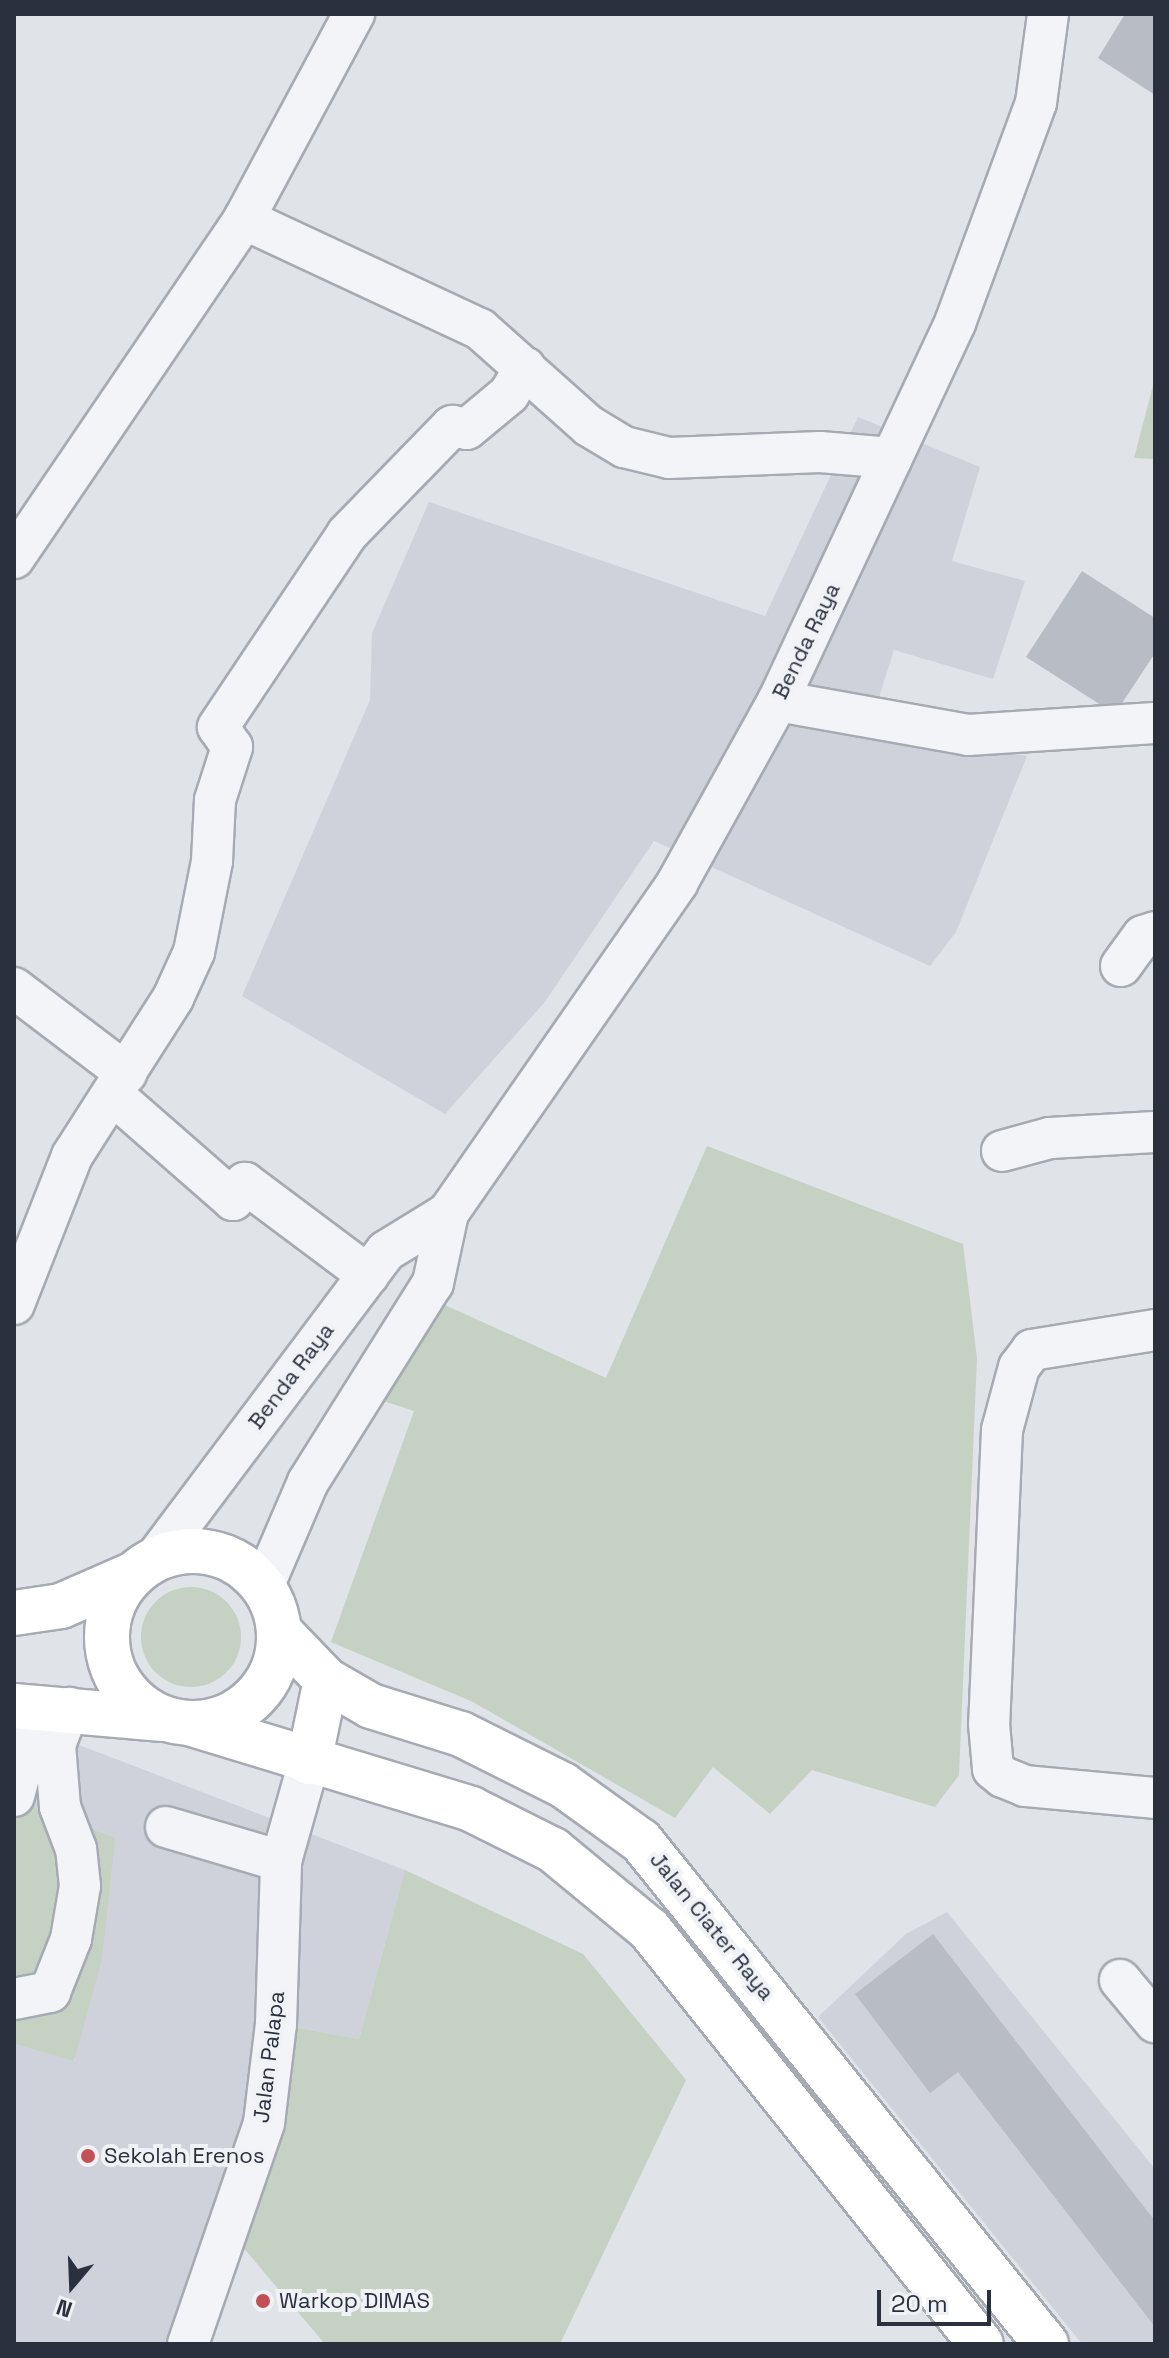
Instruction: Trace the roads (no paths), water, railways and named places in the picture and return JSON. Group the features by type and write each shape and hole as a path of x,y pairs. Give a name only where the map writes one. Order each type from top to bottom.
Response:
{"main road":[{"path":"14,1613 61,1606 144,1567 201,1551 245,1569 263,1587 279,1631 278,1653 259,1693 220,1719 178,1722 130,1695 110,1663 108,1615 144,1567"},
{"name":"Jalan Ciater Raya","path":"279,1631 326,1680 371,1706 461,1734 563,1785 641,1841 1046,2344"},
{"path":"309,1762 326,1680"},
{"path":"16,1706 69,1708 178,1722 471,1809 553,1850 649,1929 981,2344"}],"street":[{"path":"14,558 244,219 354,14"},
{"name":"Benda Raya","path":"263,1587 294,1507 433,1283 448,1213 677,883 778,701 892,458 991,235 1036,103 1048,14"},
{"path":"244,219 448,311 501,342 589,426 639,451 669,458 820,452 892,458"},
{"path":"14,1304 72,1156 119,1084 194,952 212,861 215,800 232,747 218,727 347,534 452,426 467,429 509,394 525,367"},
{"path":"778,701 968,735 1155,723"},
{"path":"1121,966 1143,936 1155,932"},
{"path":"14,988 119,1084 233,1200 245,1183 368,1275"},
{"path":"1002,1151 1050,1138 1155,1132"},
{"name":"Benda Raya","path":"144,1567 386,1251 448,1213"},
{"path":"1155,1330 1032,1350 1019,1367 1002,1430 989,1724 993,1769 1003,1777 1025,1786 1155,1798"},
{"path":"14,1796 27,1746 16,1706"},
{"path":"14,1999 40,1998 60,1981 80,1886 65,1826 55,1745 69,1708"},
{"name":"Jalan Palapa","path":"188,2344 264,2123 276,2024 281,1861 309,1762"},
{"path":"14,1818 65,1826"},
{"path":"166,1827 281,1861"},
{"path":"1120,1980 1155,2022"}],"place":[{"name":"Sekolah Erenos","path":"88,2156"},
{"name":"Warkop DIMAS","path":"263,2301"}]}
